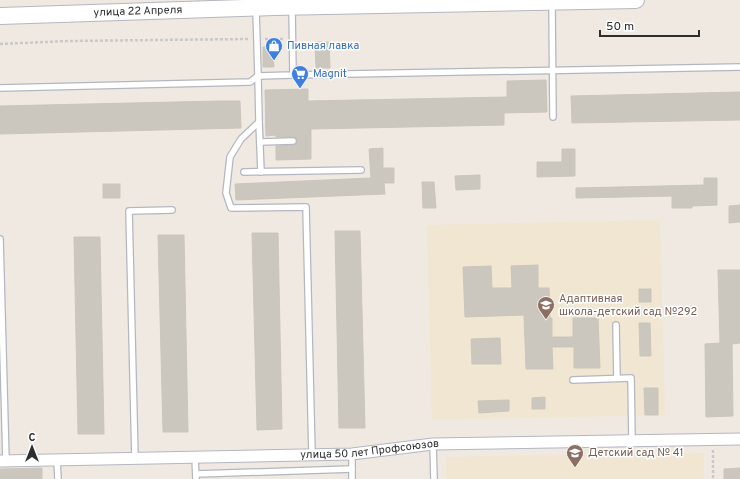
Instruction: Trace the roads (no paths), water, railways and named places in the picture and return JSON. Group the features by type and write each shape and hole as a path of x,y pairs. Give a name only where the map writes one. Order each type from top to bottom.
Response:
{"main road":[{"name":"улица 22 Апреля","path":"0,16 127,6 256,8 522,1 552,2 636,0"}],"street":[{"name":"улица 50 лет Профсоюзов","path":"3,461 352,454 433,444 740,439"}],"lane":[{"path":"552,2 553,117"},
{"path":"292,7 294,75"},
{"path":"256,8 261,172"},
{"path":"0,88 250,82 258,76 740,67"},
{"path":"259,122 241,139 230,157 226,193 231,208 306,207 312,455"},
{"path":"260,142 294,141"},
{"path":"244,172 361,170"},
{"path":"135,458 129,211 172,210"},
{"path":"0,240 3,461"},
{"path":"616,325 617,378"},
{"path":"573,380 631,378 632,441"},
{"path":"433,444 434,479"},
{"path":"352,454 352,479"},
{"path":"195,457 196,476 352,469"},
{"path":"57,460 58,479"}],"place":[{"name":"Пивная лавка","path":"274,61"},
{"name":"Magnit","path":"300,89"},
{"name":"Адаптивная школа-детский сад №292","path":"546,320"},
{"name":"Детский сад № 41","path":"575,468"}]}
